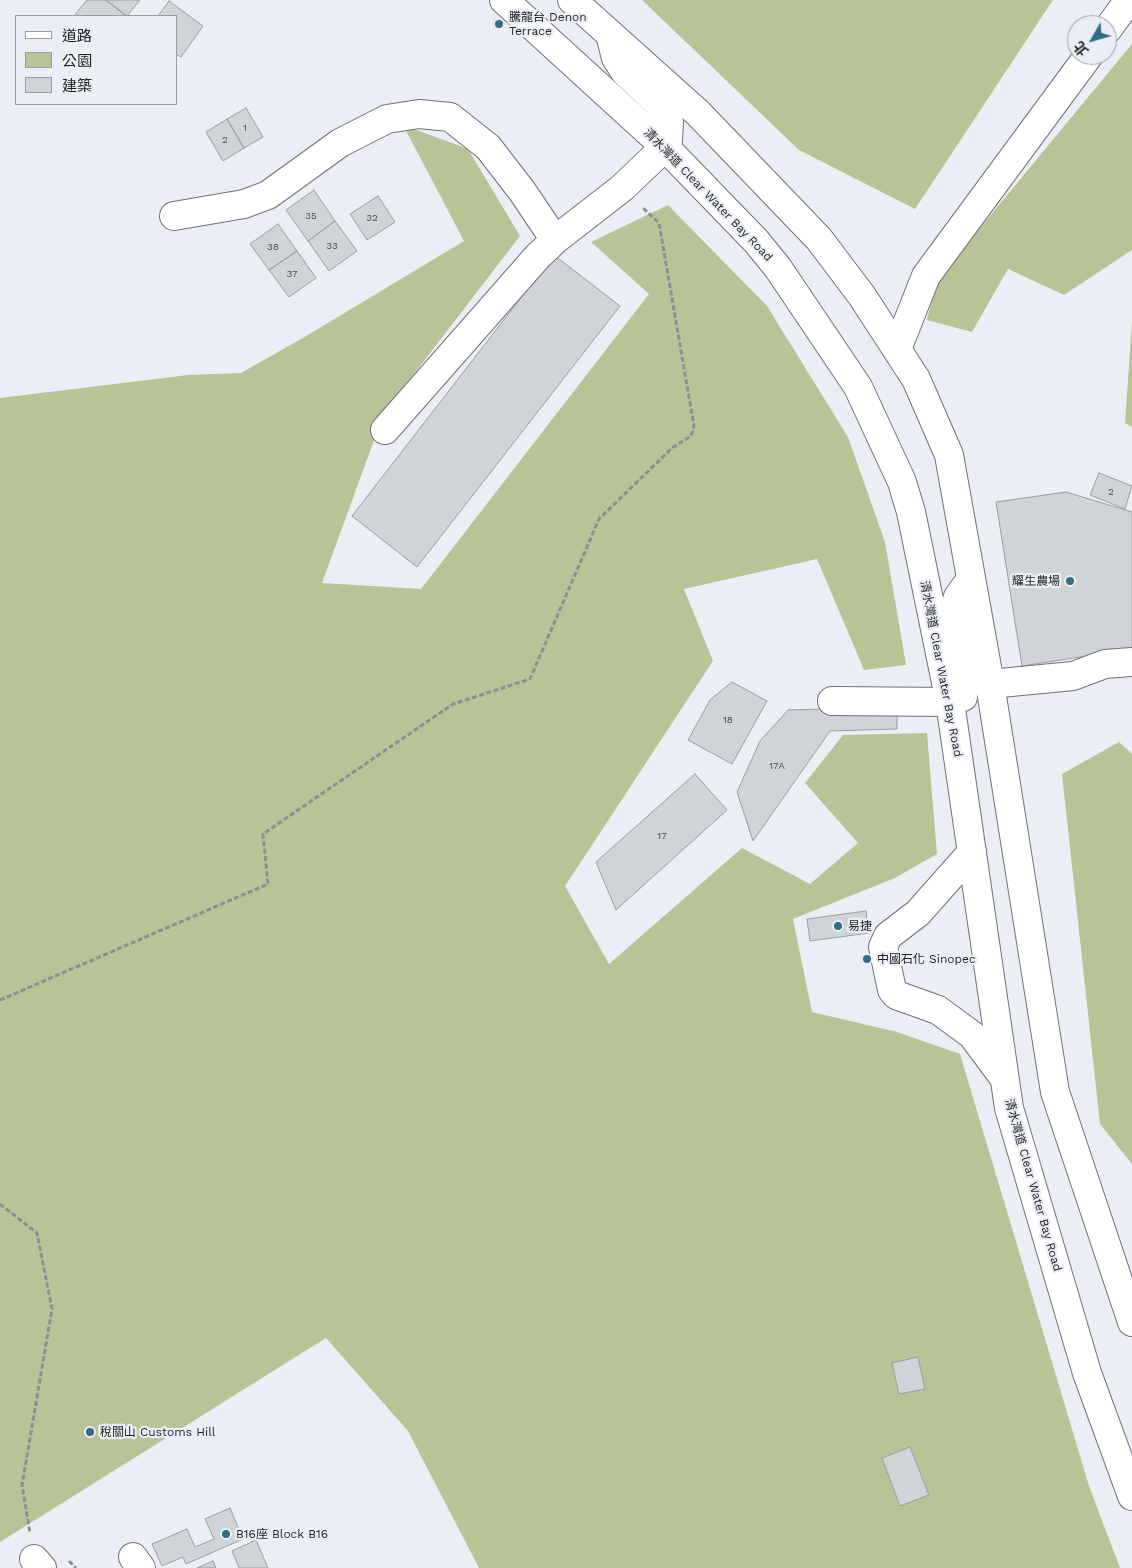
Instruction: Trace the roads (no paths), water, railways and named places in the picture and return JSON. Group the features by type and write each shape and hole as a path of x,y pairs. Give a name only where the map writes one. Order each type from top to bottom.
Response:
{"main road":[{"name":"清水灣道 Clear Water Bay Road","path":"504,0 665,148 756,241 778,268 858,388 902,482 911,512 950,702 1009,1108 1086,1373 1132,1496"},
{"path":"572,0 698,113 819,239 862,296 916,379 949,455 990,684 1055,1092 1132,1322"},
{"path":"1117,16 1129,0"},
{"path":"385,430 555,240 622,188 665,148 668,141 669,121 658,103 625,72 616,58 610,34"},
{"path":"897,349 926,276 1082,65"},
{"path":"174,216 244,204 268,195 340,143 387,119 419,114 450,117 488,147 522,191 555,240"},
{"path":"832,701 950,702 963,697 966,689 966,679 951,619 958,597 971,579"},
{"path":"990,684 1073,676 1105,664 1132,662"},
{"path":"972,852 918,913 888,936 883,947 892,990 896,995 938,1010 972,1035 1004,1078"}],"place":[{"name":"騰龍台 Denon Terrace","path":"499,24"},
{"name":"耀生農場","path":"1070,581"},
{"name":"易捷","path":"838,926"},
{"name":"中國石化 Sinopec","path":"867,959"},
{"name":"稅關山 Customs Hill","path":"90,1432"},
{"name":"B16座 Block B16","path":"226,1534"}]}
